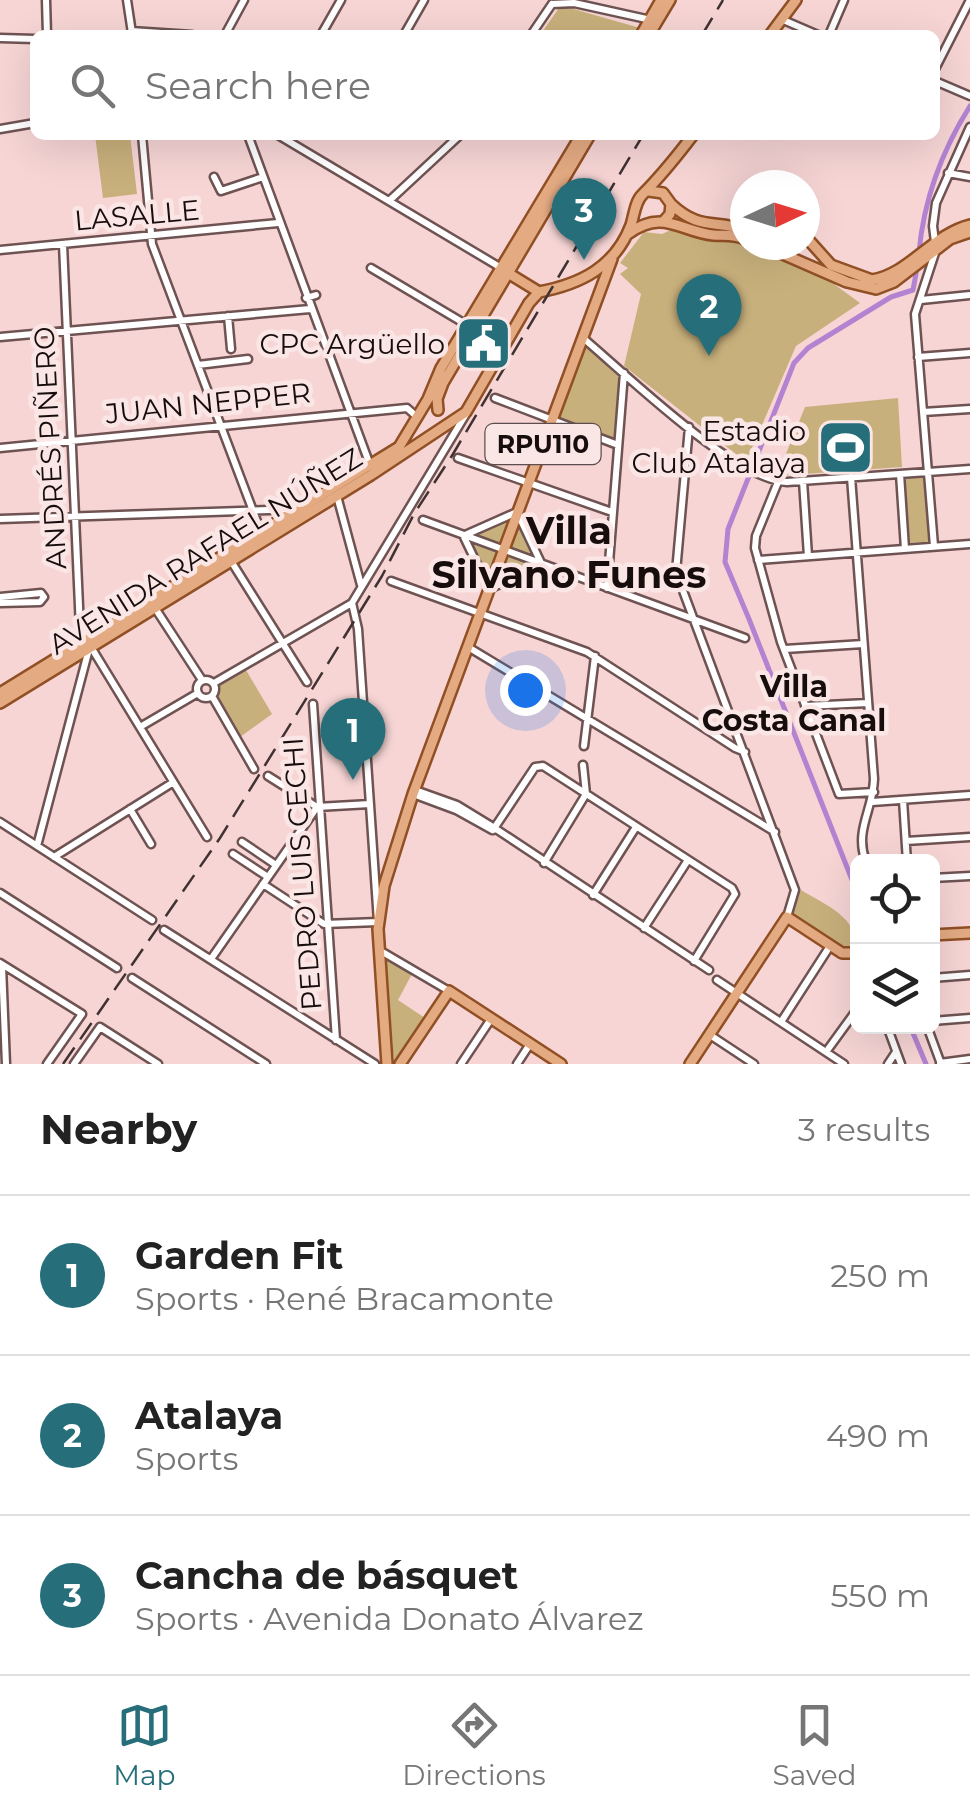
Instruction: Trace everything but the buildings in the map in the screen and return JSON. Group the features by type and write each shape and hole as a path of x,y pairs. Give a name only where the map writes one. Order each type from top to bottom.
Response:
{"main road":[{"path":"651,30 661,0"},
{"path":"646,30 670,0"},
{"path":"773,30 796,0"},
{"path":"418,416 420,432 435,434 443,423 438,396 443,383 578,140"},
{"path":"573,164 582,140"},
{"path":"505,271 587,140"},
{"path":"612,260 641,196 690,140"},
{"path":"663,222 670,214 666,170"},
{"path":"649,191 658,191 685,215 710,226 730,228"},
{"path":"636,208 648,224"},
{"path":"626,236 648,224 663,222 679,223 713,235 730,234"},
{"path":"797,260 870,289 886,286 936,246 970,228"},
{"path":"820,251 836,268 867,280 910,265"},
{"name":"RPU110","path":"539,292 591,274 612,260"},
{"name":"RPU110","path":"387,1064 378,922 385,883 502,550 612,260"},
{"path":"805,264 809,260"},
{"path":"505,271 539,292"},
{"name":"AVENIDA RAFAEL NÚÑEZ","path":"0,703 72,659 102,630 399,447 468,325 505,271"},
{"path":"591,274 600,276 601,287"},
{"path":"527,284 529,303"},
{"name":"AVENIDA RAFAEL NÚÑEZ","path":"0,693 155,608 395,460 416,442 435,434 468,409 539,292"},
{"name":"RPU110","path":"418,416 430,407 459,411 475,394"},
{"path":"231,561 233,552 266,529"},
{"path":"690,1064 787,917 850,954"},
{"path":"940,935 970,933"},
{"path":"400,1064 449,992 561,1064"}],"street":[{"path":"46,0 47,30"},
{"path":"127,0 132,30"},
{"path":"228,30 244,0"},
{"path":"324,30 341,0"},
{"path":"407,30 424,0"},
{"path":"831,30 844,0"},
{"path":"940,59 970,0"},
{"path":"534,30 550,2 568,1 653,22"},
{"path":"781,19 806,30"},
{"path":"0,38 30,39"},
{"path":"940,84 969,93"},
{"path":"0,129 30,124"},
{"path":"934,546 915,314 936,246 934,213 970,128"},
{"path":"142,140 150,236 250,509 266,529"},
{"path":"250,140 370,466"},
{"path":"286,140 505,271"},
{"path":"388,201 455,140"},
{"path":"948,173 970,177"},
{"path":"214,177 221,191 263,177"},
{"name":"LASALLE","path":"0,250 278,223"},
{"name":"ANDRÉS PIÑERO","path":"63,244 80,629 87,644"},
{"path":"371,268 468,325"},
{"path":"306,298 316,295"},
{"path":"921,300 970,295"},
{"path":"0,337 310,309"},
{"path":"228,316 231,349"},
{"path":"582,338 689,427 748,469 778,482 970,469"},
{"path":"918,357 970,354"},
{"path":"198,365 248,359"},
{"path":"607,588 624,372"},
{"path":"495,398 618,444"},
{"name":"JUAN NEPPER","path":"0,448 348,412 407,408 418,416"},
{"path":"155,608 202,680 214,683 352,603 468,409"},
{"path":"923,412 970,409"},
{"path":"689,427 675,565 795,890 787,917"},
{"path":"435,434 444,439 444,448"},
{"path":"458,458 612,512"},
{"path":"900,474 905,548"},
{"path":"851,477 874,792 860,844 863,854"},
{"path":"803,481 808,556"},
{"path":"778,482 756,536 758,560 784,649 839,794 874,792"},
{"path":"337,496 361,586"},
{"path":"0,519 300,509"},
{"path":"464,536 517,512 542,565"},
{"path":"424,520 745,638"},
{"path":"464,536 489,589 542,565"},
{"path":"758,560 970,544"},
{"path":"231,561 308,682"},
{"path":"391,581 595,656 745,752"},
{"path":"40,593 44,597 40,602 0,600 40,593"},
{"path":"233,854 328,924 378,922 358,629 352,603"},
{"path":"87,644 207,837"},
{"path":"37,846 87,644"},
{"path":"784,649 864,644"},
{"path":"468,647 775,832"},
{"path":"584,746 595,656"},
{"path":"198,694 197,686 202,680"},
{"path":"198,694 212,696 214,683"},
{"path":"140,727 198,694"},
{"path":"212,696 254,768"},
{"path":"804,706 868,703"},
{"name":"PEDRO LUIS CECHI","path":"313,704 336,1040"},
{"path":"544,863 586,794 584,765"},
{"path":"494,830 535,766 543,766 732,888 735,894 694,961"},
{"path":"268,776 319,807 370,804"},
{"path":"54,857 172,784"},
{"path":"414,792 494,830 709,970"},
{"path":"872,802 970,795"},
{"path":"902,800 907,854"},
{"path":"211,959 319,807"},
{"path":"130,809 151,844"},
{"path":"0,822 152,920"},
{"path":"593,895 636,827"},
{"path":"906,841 970,836"},
{"path":"242,842 276,865"},
{"path":"644,928 688,860"},
{"path":"940,878 970,876"},
{"path":"0,893 117,968"},
{"path":"164,930 375,1064"},
{"path":"780,1022 830,946"},
{"path":"379,950 449,992"},
{"path":"1,964 82,1014 47,1064"},
{"path":"1,964 6,1064"},
{"path":"940,978 970,976"},
{"path":"132,978 266,1064"},
{"path":"717,980 844,1064"},
{"path":"940,1020 970,1018"},
{"path":"461,1064 491,1019"},
{"path":"826,1052 850,1019"},
{"path":"74,1064 100,1027 158,1064"},
{"path":"890,1034 901,1064"},
{"path":"930,1034 941,1064 970,1059"},
{"path":"710,1035 749,1063"},
{"path":"516,1064 530,1044"},
{"path":"888,1064 896,1051"}],"shaded area":[{"path":"559,8 640,28 639,30 544,30"},
{"path":"96,140 131,140 137,194 103,198"},
{"path":"673,229 713,241 730,240 730,260 786,260 823,276 860,303 796,346 746,462 624,366 641,294 620,274 628,268 620,263 644,232 662,234"},
{"path":"585,344 621,373 616,439 558,418"},
{"name":"Estadio Club Atalaya","path":"898,398 902,467 777,476 805,407"},
{"path":"926,474 931,542 907,543 902,475"},
{"path":"516,516 539,563 492,585 467,539"},
{"path":"246,670 272,714 240,737 217,698 219,685"},
{"path":"801,890 846,920 850,926 850,950 839,949 791,915"},
{"path":"385,956 412,974 398,1000 425,1018 394,1063"}],"waterway":[{"path":"919,252 936,176 970,106"},
{"path":"850,875 725,562 728,529 794,363 808,348 891,297 913,290 918,263"},
{"path":"913,1034 926,1064"}],"railway":[{"path":"705,30 723,0"},
{"path":"63,1064 220,838 382,576 414,514 640,140"}],"place":[{"name":"Cancha de básquet","path":"584,260"},
{"name":"CPC Argüello","path":"484,344"},
{"name":"Atalaya","path":"709,356"},
{"name":"Estadio Club Atalaya","path":"845,447"},
{"name":"Garden Fit","path":"353,780"}],"district":[{"name":"Villa Silvano Funes","path":"569,553"},
{"name":"Villa Costa Canal","path":"794,704"}]}
